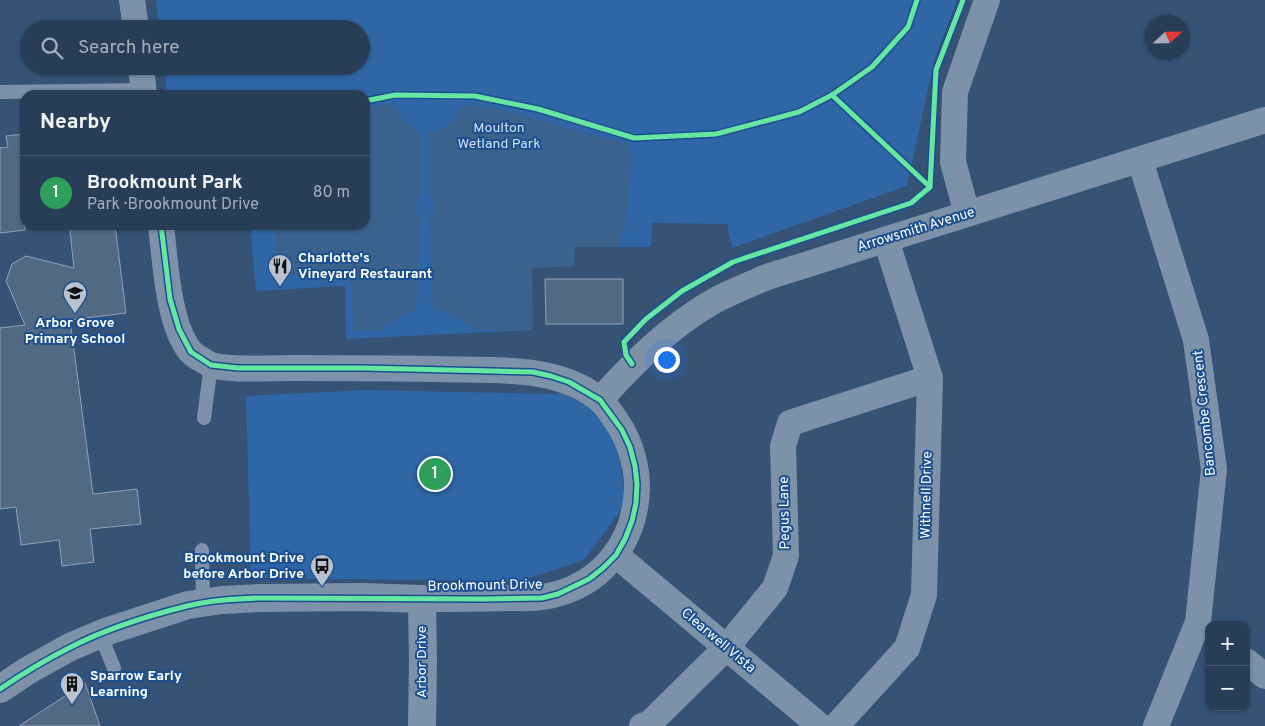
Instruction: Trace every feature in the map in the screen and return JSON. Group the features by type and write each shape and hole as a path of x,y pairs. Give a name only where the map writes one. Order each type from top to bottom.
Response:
{"street":[{"path":"132,0 135,20"},
{"path":"967,214 954,162 955,92 987,0"},
{"name":"Arrowsmith Avenue","path":"600,400 632,364 669,332 713,302 767,277 1265,120"},
{"name":"Bancombe Crescent","path":"1140,160 1196,340 1214,469 1203,627 1156,726"},
{"name":"Brookmount Drive","path":"0,689 27,671 96,632 203,603 259,598 542,598 558,594 589,579 616,555 625,539 634,512 637,484 635,466 630,447 622,430 600,400 568,382 534,372 364,368 238,368 211,365 191,352 179,329 170,299 162,230"},
{"name":"Withnell Drive","path":"836,726 907,648 924,595 930,378 886,240"},
{"name":"Pegus Lane","path":"642,726 650,723 726,648 775,588 786,556 783,446 790,423 930,378"},
{"name":"Clearwell Vista","path":"616,555 820,726"},
{"name":"Arbor Drive","path":"422,599 424,662 422,726"},
{"path":"1250,664 1265,676"}],"lane":[{"path":"36,90 143,84"},
{"path":"0,92 20,91"},
{"path":"204,418 211,365"},
{"path":"202,550 203,603"},
{"path":"96,632 114,668"}],"green space":[{"name":"Moulton Wetland Park","path":"156,0 957,0 934,61 907,186 732,248 727,224 652,223 651,247 575,247 574,266 532,268 533,330 346,339 345,286 256,291 250,230 370,230 370,90 166,90 165,75 370,75 370,20 158,20"},
{"path":"365,390 563,394 588,406 619,444 625,505 584,560 521,581 251,578 246,396"}],"shaded area":[{"path":"387,104 396,107 403,119 421,136 421,198 417,199 416,214 421,215 416,310 397,318 380,331 354,331 350,277 277,275 275,230 370,230 370,107"},
{"path":"463,105 505,111 627,142 628,148 632,150 626,221 618,247 575,247 574,266 532,268 533,330 476,330 456,317 433,309 429,215 434,215 434,198 430,197 430,132 438,131 448,126"}],"building":[{"path":"20,135 20,230 25,230 0,233 0,148 8,147 6,136"},
{"path":"116,230 126,313 70,320 93,494 137,489 141,524 90,529 94,562 62,566 59,540 21,545 16,507 0,509 0,328 25,325 6,281 12,264 26,256 74,268 70,231"},
{"path":"545,279 623,279 623,324 546,324"},
{"name":"Sparrow Early Learning","path":"85,683 100,726 19,726"}],"cycle path":[{"path":"370,100 395,95 475,96 538,109 634,138 716,134 799,112 832,95 872,67 908,27 917,0"},
{"path":"832,95 930,187 936,70 963,0"},
{"path":"632,364 626,355 624,342 646,319 682,291 733,262 911,203 930,187"},
{"path":"0,689 51,657 97,635 142,619 205,602 259,598 542,598 558,594 589,579 603,568 616,555 632,521 636,503 637,484 630,447 622,430 600,400 569,382 533,372 364,368 238,368 211,365 191,352 179,329 170,299 162,230"}],"place":[{"name":"Charlotte's Vineyard Restaurant","path":"280,287"},
{"name":"Arbor Grove Primary School","path":"75,314"},
{"name":"Brookmount Park","path":"435,474"},
{"name":"Brookmount Drive before Arbor Drive","path":"322,587"},
{"name":"Sparrow Early Learning","path":"72,705"}]}
